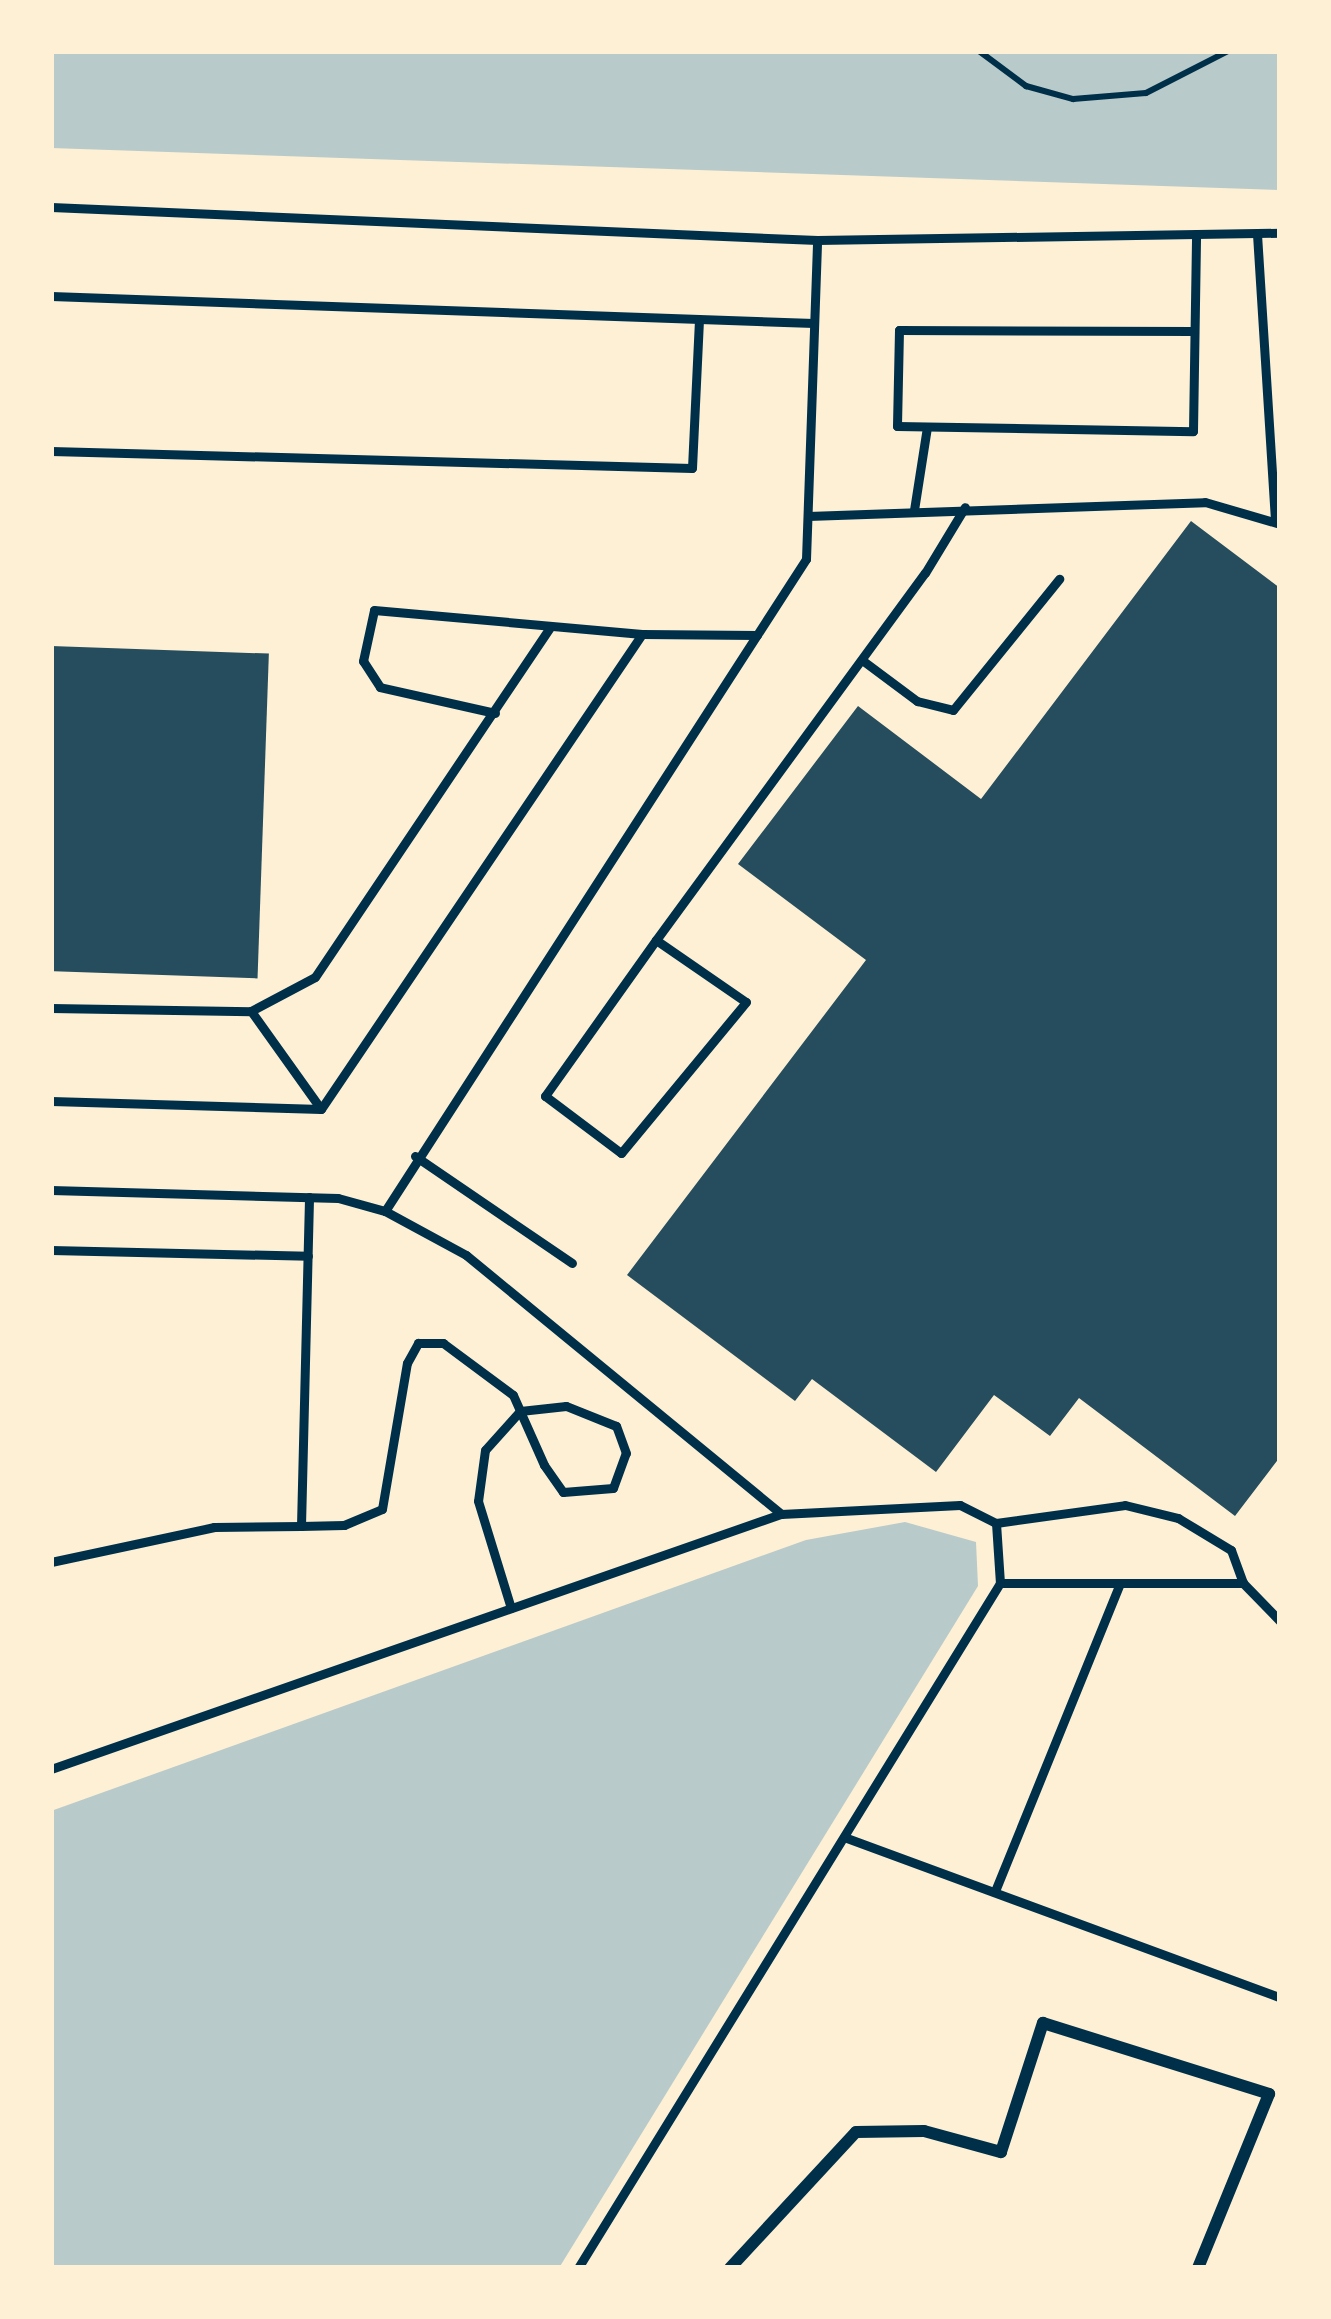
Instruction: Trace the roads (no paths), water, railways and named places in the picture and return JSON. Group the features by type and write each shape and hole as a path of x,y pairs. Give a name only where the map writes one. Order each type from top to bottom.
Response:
{"street":[{"path":"730,2268 856,2132 924,2131 1001,2152 1043,2023 1274,2095 1198,2268"}],"lane":[{"path":"51,207 817,240 1280,233"},
{"path":"1193,331 899,330 897,426 1193,431 1196,234"},
{"path":"808,516 1205,502 1278,522 1257,234"},
{"path":"385,1211 416,1156 806,560 817,240"},
{"path":"51,296 814,323"},
{"path":"51,451 692,468 699,319"},
{"path":"914,511 927,427"},
{"path":"656,940 746,1002 621,1153 545,1096 656,940 862,660 965,507"},
{"path":"862,660 917,701 953,710 1059,579"},
{"path":"495,713 380,687 363,662 374,610 642,634 757,635"},
{"path":"51,1009 251,1012 315,977 550,627"},
{"path":"321,1108 642,634"},
{"path":"251,1012 321,1108"},
{"path":"51,1101 321,1108"},
{"path":"416,1156 572,1263"},
{"path":"51,1190 309,1197 385,1211 466,1255 781,1514"},
{"path":"301,1526 309,1197"},
{"path":"51,1250 308,1256"},
{"path":"51,1562 214,1526 344,1525 382,1509 407,1364 418,1342 443,1343 513,1395 520,1411 563,1492 613,1488 626,1453 616,1426 584,1407 520,1411 484,1450 478,1501 511,1608"},
{"path":"51,1769 781,1514 960,1504 996,1523 1125,1504 1178,1518 1231,1550 1243,1583 1280,1621"},
{"path":"578,2268 1000,1583 996,1523"},
{"path":"1000,1583 1243,1583"},
{"path":"995,1891 1119,1585"},
{"path":"844,1837 1280,1997"}]}
